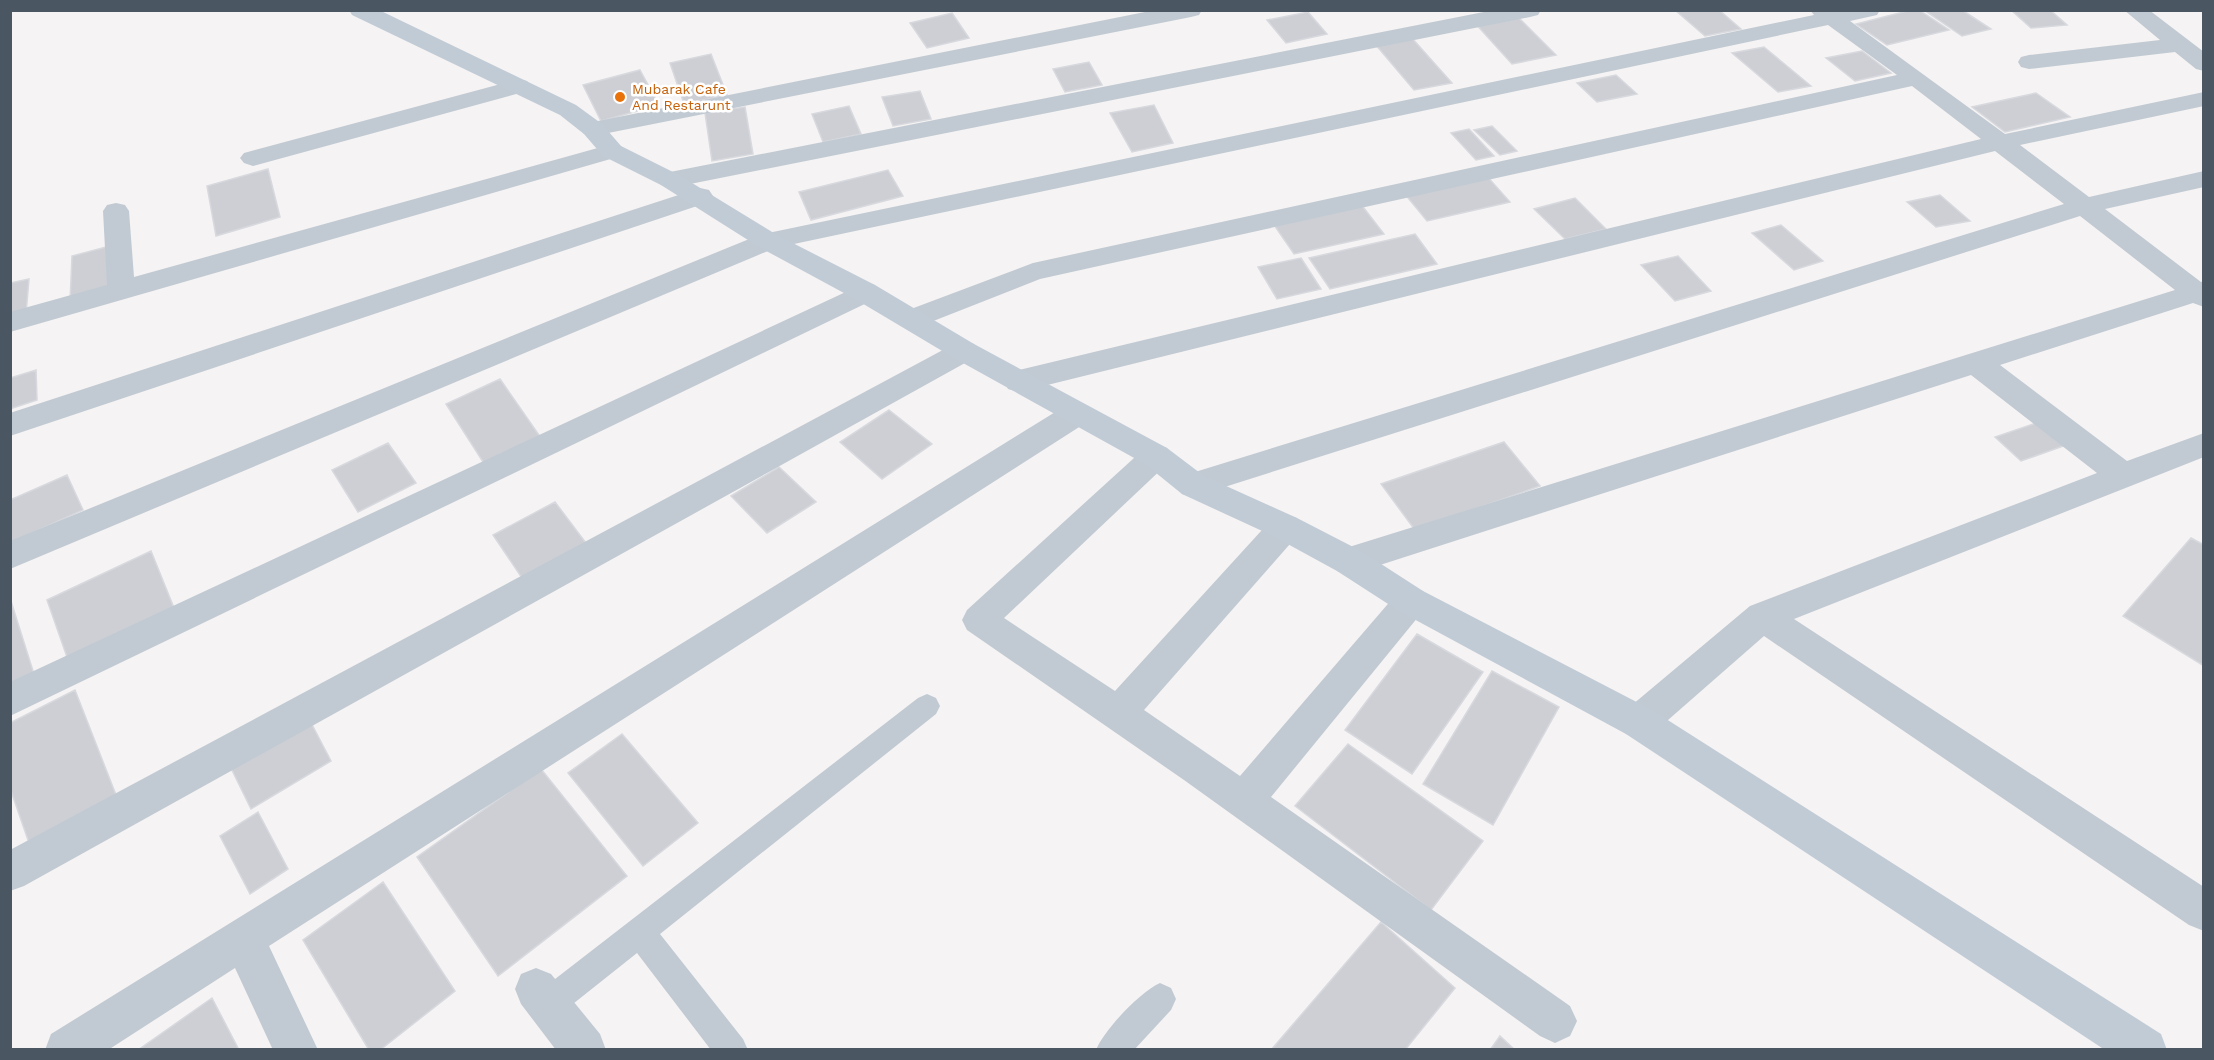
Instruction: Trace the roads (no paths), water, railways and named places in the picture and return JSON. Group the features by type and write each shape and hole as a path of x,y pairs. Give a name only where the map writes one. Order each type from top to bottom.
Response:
{"street":[{"path":"360,10 568,110 593,129 612,151 700,196 768,241 865,292 964,351 1156,456 1192,484 1285,527 1349,561 1411,601 1639,722 2145,1050"},
{"path":"593,129 1191,10"},
{"path":"670,180 1530,10"},
{"path":"10,556 768,241 1826,14 1869,10"},
{"path":"2135,10 2204,64"},
{"path":"1826,14 1916,78 2201,293"},
{"path":"2029,62 2180,45"},
{"path":"913,319 1033,272 1916,78"},
{"path":"253,158 519,86"},
{"path":"1019,381 2000,142 2204,99"},
{"path":"10,322 612,151"},
{"path":"1192,484 2084,206 2204,179"},
{"path":"10,424 700,196"},
{"path":"116,211 121,291"},
{"path":"10,700 865,292"},
{"path":"1349,561 1975,362 2201,293"},
{"path":"10,872 964,351"},
{"path":"1975,362 2124,476"},
{"path":"67,1050 1076,414"},
{"path":"1639,722 1762,616 2124,476 2197,453"},
{"path":"1156,456 979,620 1119,712 1245,799 1555,1021"},
{"path":"1119,712 1285,527"},
{"path":"1245,799 1411,601"},
{"path":"1762,616 2204,911"},
{"path":"243,939 296,1050"},
{"path":"542,997 584,1050"}],"lane":[{"path":"542,997 640,933 927,706"},
{"path":"640,933 732,1050"},
{"path":"1112,1050 1160,999"}],"place":[{"name":"Mubarak Cafe And Restarunt","path":"620,97"}]}
